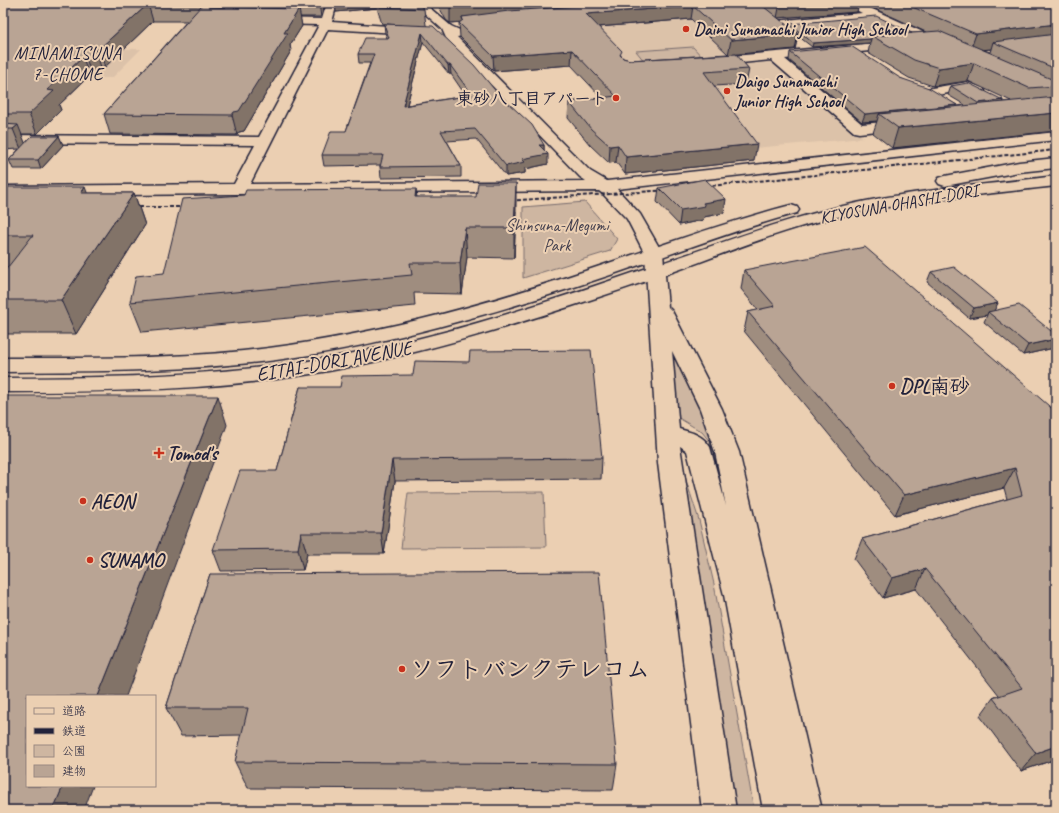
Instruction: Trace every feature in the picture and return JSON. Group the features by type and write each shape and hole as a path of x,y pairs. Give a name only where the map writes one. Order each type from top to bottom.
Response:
{"street":[{"path":"239,190 326,23 332,3"},
{"path":"418,3 436,30 450,36 585,174 605,186 633,215 643,229 654,263 670,463 720,810"},
{"path":"850,3 955,51"},
{"path":"775,24 876,15"},
{"path":"764,16 787,34"},
{"path":"257,21 326,23 436,30 466,25"},
{"path":"697,63 935,42"},
{"path":"799,44 811,54"},
{"path":"852,50 871,62"},
{"path":"775,57 859,129 919,123"},
{"path":"932,92 967,86 987,96"},
{"path":"917,87 932,92 948,101"},
{"path":"3,191 605,186 1056,136"},
{"path":"3,139 264,141"},
{"path":"918,186 1019,167 1056,163"},
{"name":"KIYOSUNA OHASHI-DORI","path":"654,263 732,226 802,207 860,195 918,186 1056,171"},
{"name":"KIYOSUNA OHASHI-DORI","path":"654,263 821,216 873,205 1056,181"},
{"path":"940,196 1056,189"},
{"name":"EITAI-DORI AVENUE","path":"3,365 175,362 238,358 317,348 416,327 654,263"},
{"name":"EITAI-DORI AVENUE","path":"3,385 94,385 185,381 272,374 315,367 424,344 475,330 654,263"},
{"path":"657,299 710,409 728,452 805,810"},
{"path":"668,436 691,440 698,447 738,595 780,810"}],"shaded area":[{"name":"Daini Sunamachi Junior High School","path":"746,5 805,53 626,66 588,17"},
{"path":"3,47 141,49 112,78 3,77"},
{"name":"Daigo Sunamachi Junior High School","path":"773,59 863,138 722,151 634,70"}],"green space":[{"path":"693,47 703,58 645,62 636,51"},
{"name":"Shinsuna-Megumi Park","path":"585,202 617,239 610,251 523,278 523,207"},
{"path":"673,351 708,422 735,521 723,501 710,442 702,432 677,417 675,411"},
{"path":"682,468 699,520 714,584 754,810 736,810"},
{"path":"544,492 546,547 401,548 408,493"}],"building":[{"path":"8,3 207,3 209,7 299,9 284,33 288,33 239,111 234,112 232,115 104,114 202,5 148,4 99,49 95,49 86,58 83,57 47,90 54,91 29,114 3,114 3,7"},
{"path":"379,3 417,3 424,9 380,7"},
{"path":"445,3 481,3 450,7"},
{"path":"619,3 759,3 798,34 731,40 693,6 586,14 622,51 620,55 623,58 630,60 736,54 749,69 704,72 757,144 626,157 618,145 610,146 591,129 569,102 616,96 572,50 493,56 459,23 463,20 462,17 509,11"},
{"path":"903,3 1042,3 1056,8 1056,24 976,34"},
{"path":"876,16 912,33 872,36 871,39 813,43 790,24"},
{"path":"384,24 433,26 474,65 504,101 506,101 532,125 544,145 539,145 548,154 522,159 525,162 506,166 475,129 441,131 461,166 380,167 383,155 322,155 331,131 346,131 374,54 358,54 365,38 389,38","holes":["422,33 448,65 450,65 472,95 403,106"]},
{"path":"939,31 1056,81 1056,86 1029,88 974,63 939,68 914,60 872,36"},
{"path":"1056,34 1056,69 993,42"},
{"path":"851,46 900,78 929,88 957,105 865,114 790,52"},
{"path":"968,83 1003,100 978,103 951,86"},
{"path":"1056,97 1056,113 898,128 879,114"},
{"path":"3,124 18,125 13,129 3,129"},
{"path":"32,136 59,136 38,160 9,160"},
{"path":"705,179 726,199 703,203 705,206 681,210 659,188"},
{"path":"478,183 516,183 514,228 465,228 460,263 410,263 412,275 130,302 136,276 164,273 182,199 244,195 246,190 416,189 415,197 476,197"},
{"path":"3,187 85,187 81,193 134,193 61,300 3,300 3,272 33,235 3,235"},
{"path":"865,247 1056,412 1056,746 1036,753 993,698 1022,688 925,569 892,578 862,539 1022,495 1015,468 904,495 748,312 775,306 744,270"},
{"path":"954,267 998,303 974,308 931,272"},
{"path":"1019,305 1056,335 1056,339 1028,345 988,312"},
{"path":"591,350 602,458 392,460 381,533 301,533 298,549 213,550 240,471 277,471 300,387 340,387 342,376 413,375 415,361 469,362 470,351"},
{"name":"SUNAMO","path":"3,396 218,396 98,695 26,695 26,787 63,787 53,810 3,810"},
{"name":"ソフトバンクテレコム","path":"599,572 617,764 235,762 248,708 166,708 210,574"}],"railway":[{"path":"700,187 1056,150"},
{"path":"505,201 669,190"},
{"path":"127,207 191,207"}],"place":[{"name":"Daini Sunamachi Junior High School","path":"686,29"},
{"name":"Daigo Sunamachi Junior High School","path":"727,91"},
{"name":"東砂八丁目アパート","path":"616,98"},
{"name":"DPL南砂","path":"892,386"},
{"name":"Tomod's","path":"159,453"},
{"name":"AEON","path":"83,501"},
{"name":"SUNAMO","path":"90,560"},
{"name":"ソフトバンクテレコム","path":"402,669"}],"district":[{"name":"MINAMISUNA 7-CHOME","path":"68,63"}]}
